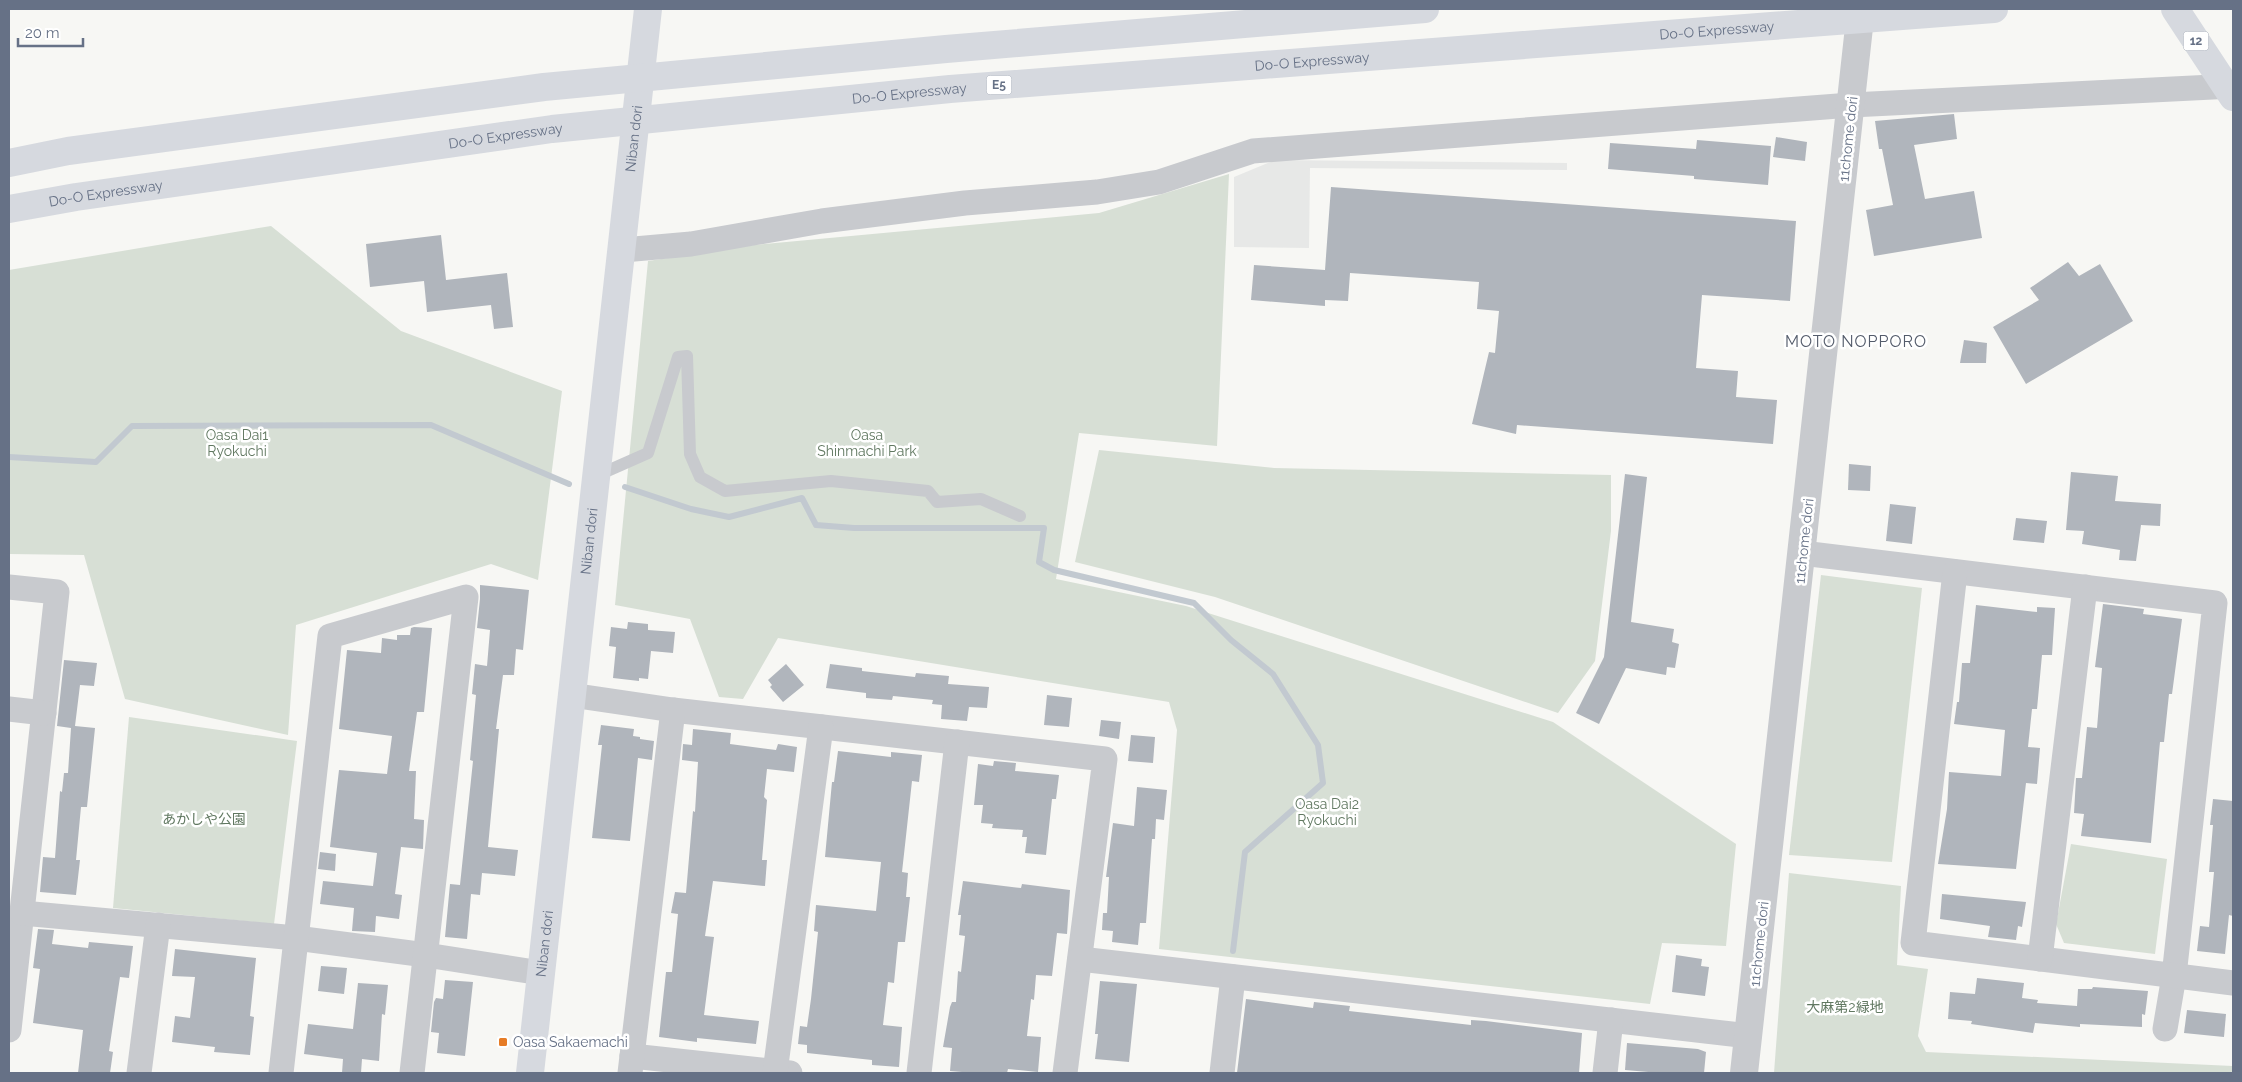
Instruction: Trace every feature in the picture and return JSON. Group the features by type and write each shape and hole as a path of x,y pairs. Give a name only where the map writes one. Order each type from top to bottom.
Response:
{"main road":[{"name":"Niban dori","path":"530,1073 648,9"},
{"path":"9,162 68,151 544,87 946,49 1425,9"},
{"name":"Do-O Expressway","path":"9,209 76,197 552,129 902,94 1506,45 1994,9"},
{"name":"12","path":"2175,9 2228,86"}],"street":[{"name":"11chome dori","path":"1744,1073 1852,105 1861,9"},
{"path":"624,237 691,244 822,221 956,204 1097,192 1159,182 1254,151 1852,105 2228,86"},
{"path":"1802,553 2215,603 2174,976 2165,1029"},
{"path":"1955,572 1913,943 2233,983"},
{"path":"9,587 57,592 9,1030"},
{"path":"2040,959 2085,587"},
{"path":"281,1073 330,636 466,597 412,1073"},
{"path":"571,695 673,710 1105,759 1065,1073"},
{"path":"9,710 44,713"},
{"path":"673,710 631,1065 782,1072 821,727"},
{"path":"919,1073 957,742"},
{"path":"22,912 296,938 426,955 541,973"},
{"path":"139,1073 158,926"},
{"path":"1080,959 1749,1036"},
{"path":"1222,1073 1233,977"},
{"path":"1605,1073 1611,1020"}],"lane":[{"path":"596,476 648,453 678,357 688,356 690,454 700,477 725,491 830,481 928,491 937,502 981,499 1020,516"}],"shaded area":[{"path":"1275,160 1567,163 1567,170 1310,168 1309,248 1234,247 1234,177"}],"green space":[{"name":"Oasa Shinmachi Park","path":"1229,174 1217,446 1079,433 1056,579 1186,606 1553,722 1736,844 1726,946 1662,943 1650,1004 1159,949 1177,730 1169,702 778,638 743,699 719,697 690,619 615,605 648,261 754,245 1099,213"},
{"name":"Oasa Dai1 Ryokuchi","path":"271,226 401,331 562,391 538,580 491,564 296,625 288,735 125,699 84,555 9,554 9,270"},
{"path":"1099,450 1274,468 1611,475 1611,531 1595,661 1558,713 1215,597 1075,562"},
{"path":"1821,575 1922,588 1892,862 1789,855"},
{"name":"あかしや公園","path":"129,717 297,741 274,924 113,908"},
{"path":"2071,844 2167,859 2155,954 2064,943 2056,924"},
{"name":"大麻第2緑地","path":"1789,873 1901,886 1897,965 1928,969 1918,1036 1926,1052 2233,1066 2233,1073 1774,1073"}],"building":[{"path":"1954,114 1957,139 1914,145 1925,199 1974,191 1982,238 1874,256 1866,210 1893,205 1882,149 1879,149 1875,121"},
{"path":"1776,137 1807,142 1805,161 1773,157"},
{"path":"1697,140 1771,146 1768,185 1694,179 1694,176 1608,169 1610,143 1696,149"},
{"path":"1331,187 1796,221 1790,301 1702,295 1696,368 1738,371 1736,397 1777,400 1773,444 1517,425 1516,434 1472,424 1489,352 1495,353 1499,311 1477,309 1479,282 1350,273 1348,301 1325,300 1325,306 1251,300 1254,265 1325,270"},
{"path":"441,235 446,280 507,273 513,327 494,329 491,305 427,312 424,281 370,287 366,244"},
{"path":"2068,262 2079,276 2100,264 2133,321 2026,384 1993,327 2039,300 2030,288"},
{"path":"1964,340 1987,343 1986,363 1960,363"},
{"path":"1849,464 1871,466 1870,491 1848,490"},
{"path":"2071,472 2118,476 2115,501 2161,504 2160,526 2141,525 2136,561 2119,560 2120,550 2082,544 2084,531 2066,530"},
{"path":"1625,474 1647,477 1631,622 1674,629 1672,642 1679,644 1675,668 1667,667 1666,675 1626,668 1599,724 1576,713 1604,657"},
{"path":"1890,504 1916,507 1912,544 1886,541"},
{"path":"2016,518 2047,521 2044,543 2013,540"},
{"path":"480,585 529,590 523,650 516,649 514,675 503,675 496,729 499,729 488,847 518,850 515,876 482,873 480,895 471,894 467,939 445,937 450,884 460,885 473,761 470,760 476,695 472,694 475,664 487,666 490,630 477,628"},
{"path":"2103,604 2144,609 2143,614 2182,619 2172,694 2169,694 2164,742 2160,742 2151,843 2081,836 2084,814 2074,813 2076,778 2082,778 2087,727 2097,728 2102,668 2095,667"},
{"path":"1976,605 2037,612 2037,607 2055,608 2052,655 2042,655 2037,709 2032,709 2028,747 2040,748 2037,784 2026,783 2016,869 1938,864 1947,809 1949,772 2001,776 2005,730 1954,724 1957,702 1959,702 1962,663 1970,663"},
{"path":"628,622 648,624 648,630 675,632 673,653 651,651 648,679 639,678 639,681 613,678 616,647 609,646 611,627 627,629"},
{"path":"411,628 432,628 424,712 417,712 409,771 416,771 414,819 424,820 423,849 401,847 395,894 402,895 399,919 376,916 375,932 352,931 354,908 320,904 323,881 373,886 377,853 330,847 339,770 387,774 392,736 339,729 347,650 381,653 382,638 397,640 397,635 410,635"},
{"path":"64,660 97,663 94,686 80,685 75,726 95,728 87,807 81,807 76,860 80,860 76,895 40,892 43,857 55,858 60,791 62,792 64,773 68,773 71,728 57,726"},
{"path":"786,664 804,685 783,702 770,687 772,685 768,680"},
{"path":"830,664 862,668 862,671 915,677 916,673 949,676 948,684 989,687 987,708 969,707 967,721 941,719 942,705 932,704 933,700 893,696 892,700 866,698 866,693 826,688"},
{"path":"1047,695 1072,698 1069,727 1044,725"},
{"path":"1101,720 1121,722 1119,739 1099,736"},
{"path":"601,725 634,729 633,736 654,741 652,760 638,758 630,841 592,838 602,745 598,745"},
{"path":"693,729 731,733 730,744 776,750 778,744 797,747 794,772 767,769 764,797 767,800 762,860 767,860 765,886 713,881 705,936 714,937 704,1015 759,1021 756,1044 697,1038 697,1042 659,1037 666,972 672,972 678,914 671,913 675,892 686,893 693,811 695,812 698,762 682,760 683,744 692,745"},
{"path":"1131,735 1155,737 1153,763 1128,761"},
{"path":"838,751 891,757 891,752 922,755 919,782 912,781 902,872 908,873 906,897 910,897 905,942 898,942 894,983 888,982 883,1025 902,1027 899,1067 872,1065 872,1060 807,1053 807,1045 798,1044 800,1026 807,1027 811,999 818,932 814,931 816,905 876,911 881,862 825,857 832,782 834,782"},
{"path":"994,761 1016,763 1015,771 1059,775 1056,799 1052,799 1046,855 1025,853 1027,837 1022,837 1023,830 992,828 993,824 981,823 983,805 974,805 978,764 993,766"},
{"path":"1137,787 1167,790 1164,820 1156,819 1155,839 1152,839 1146,923 1140,923 1138,945 1112,942 1113,931 1102,930 1103,913 1107,913 1109,877 1106,877 1113,823 1134,826"},
{"path":"2213,799 2233,801 2233,916 2229,915 2225,954 2197,951 2200,926 2209,927 2214,872 2209,872 2213,825 2210,825"},
{"path":"320,852 336,854 335,871 318,869"},
{"path":"963,881 1021,888 1022,884 1070,890 1067,934 1057,933 1052,976 1036,975 1034,1000 1031,999 1027,1036 1041,1037 1038,1072 1008,1069 1007,1073 950,1071 952,1048 943,1047 950,1007 952,1002 956,1002 958,971 961,972 965,936 959,935 961,915 958,915"},
{"path":"1942,894 2026,902 2022,927 2018,926 2016,940 1988,937 1990,926 1940,919"},
{"path":"38,929 54,930 52,944 88,948 89,942 133,946 129,978 120,977 109,1051 113,1052 110,1073 78,1073 83,1030 33,1023 40,969 33,968"},
{"path":"175,949 256,958 250,1016 254,1017 250,1055 214,1052 215,1047 172,1042 175,1016 190,1018 195,977 172,976"},
{"path":"1676,955 1702,959 1701,966 1709,967 1705,996 1672,992"},
{"path":"321,966 347,968 344,994 318,991"},
{"path":"1977,978 2024,983 2022,998 2038,1000 2037,1003 2077,1006 2078,989 2092,989 2093,987 2148,991 2145,1015 2142,1014 2142,1027 2080,1024 2080,1027 2035,1023 2033,1033 1971,1024 1972,1021 1948,1019 1950,992 1975,994"},
{"path":"445,980 473,982 465,1056 437,1053 439,1033 431,1032 434,1002 436,998 443,999"},
{"path":"1100,981 1137,984 1129,1062 1095,1059 1098,1034 1095,1034"},
{"path":"358,983 388,985 385,1015 382,1014 379,1061 362,1059 361,1073 342,1073 343,1059 304,1054 308,1024 353,1029"},
{"path":"1246,999 1313,1008 1314,1002 1350,1006 1349,1011 1471,1025 1471,1020 1486,1021 1582,1033 1579,1073 1237,1073"},
{"path":"2187,1010 2226,1014 2224,1037 2184,1033"},
{"path":"1627,1043 1698,1049 1706,1052 1704,1073 1660,1073 1625,1070"}],"waterway":[{"path":"9,457 96,462 132,426 431,425 569,484"},
{"path":"625,487 691,509 729,517 802,498 816,525 854,528 1044,528 1039,562 1054,570 1194,603 1231,640 1273,674 1318,745 1323,783 1245,852 1233,951"}],"place":[{"name":"Oasa Sakaemachi","path":"503,1042"}],"district":[{"name":"MOTO NOPPORO","path":"1856,341"}],"park label":[{"name":"Oasa Dai2 Ryokuchi","path":"1327,812"}]}
